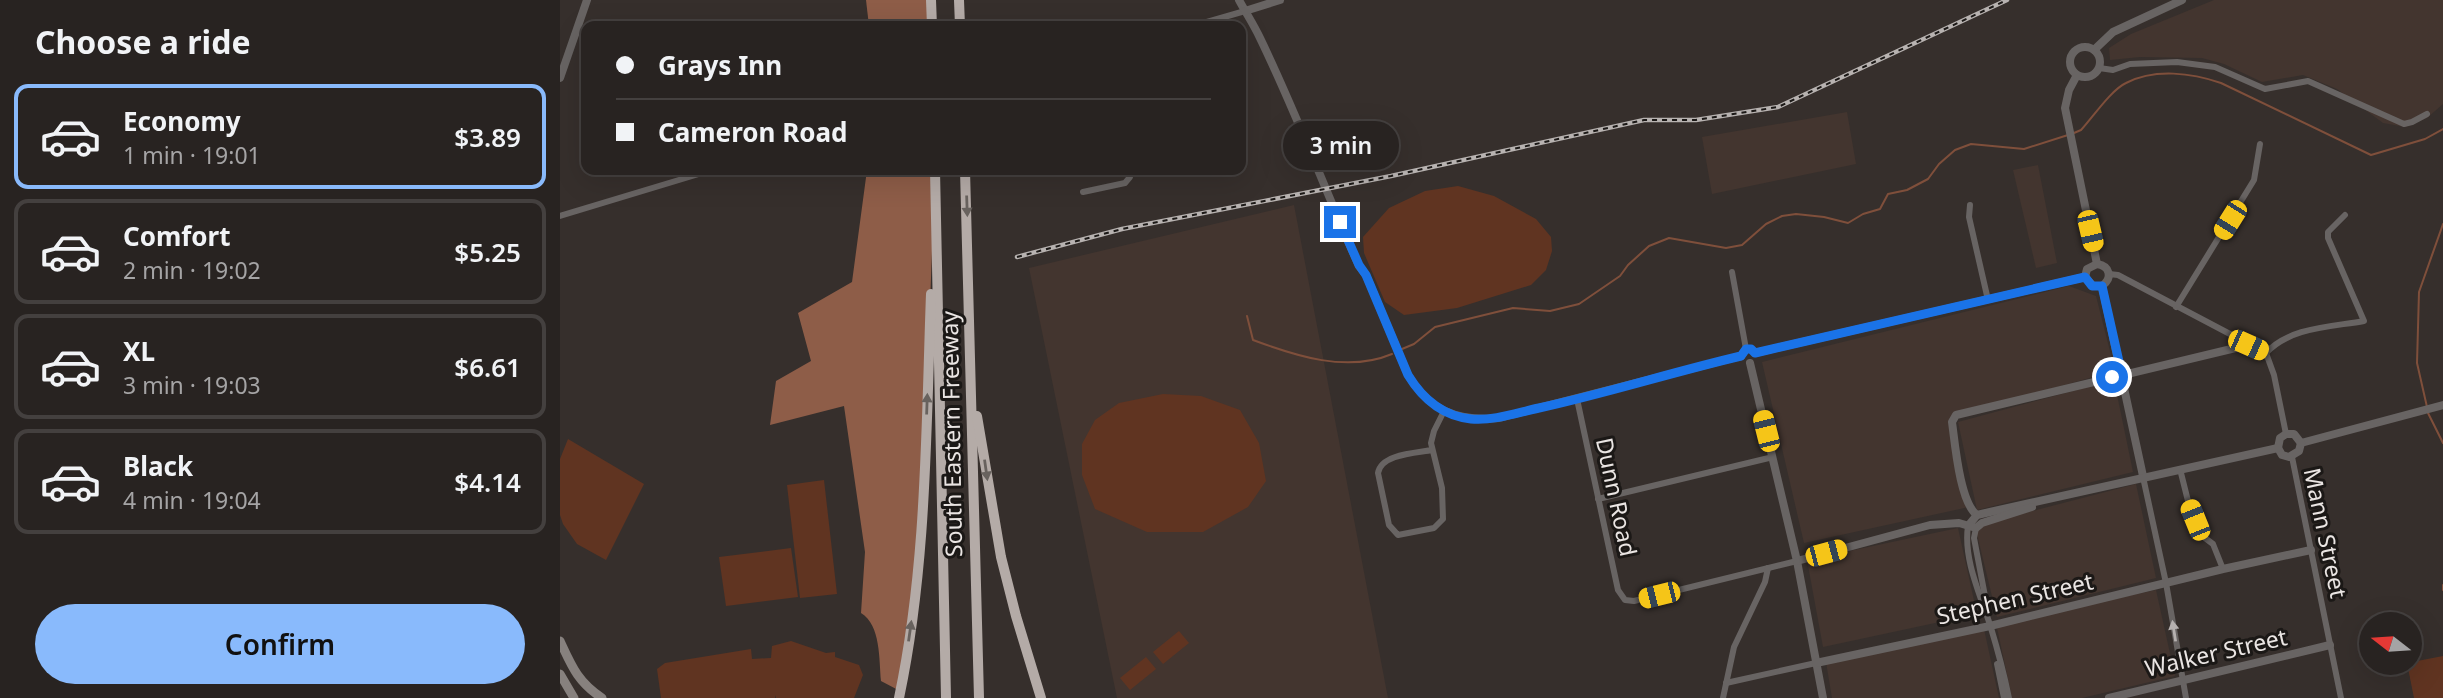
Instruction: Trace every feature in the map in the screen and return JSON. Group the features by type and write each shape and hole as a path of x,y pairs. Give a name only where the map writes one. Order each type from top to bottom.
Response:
{"highway":[{"path":"931,0 932,21"},
{"path":"959,0 960,21"},
{"name":"South Eastern Freeway","path":"935,175 946,698"},
{"name":"South Eastern Freeway","path":"965,175 979,698"},
{"path":"899,698 918,568 933,253 937,229"},
{"path":"971,379 1001,557 1041,698"}],"main road":[{"path":"560,641 573,671 585,686 602,698"},
{"path":"560,674 574,698"}],"street":[{"path":"560,78 587,0"},
{"path":"1239,0 1259,35 1330,201 1417,390 1444,411 1459,417 1499,418 1577,400 1747,352 2085,277"},
{"path":"1210,21 1280,0"},
{"path":"2094,50 2113,33 2182,0"},
{"path":"2083,47 2094,50 2100,57 2099,68 2090,77 2077,75 2070,67 2073,53 2083,47"},
{"path":"2099,68 2113,71 2147,61 2201,63 2222,69 2265,89 2308,81 2404,124 2427,114"},
{"path":"2077,75 2066,97 2067,127 2097,264"},
{"path":"2176,307 2254,180 2260,144"},
{"path":"560,216 695,175"},
{"path":"1083,192 1125,183 1130,175"},
{"path":"1970,205 1969,217 1988,300"},
{"path":"2266,353 2274,344 2304,331 2364,321 2328,238 2328,232 2345,215"},
{"path":"2097,264 2105,266 2109,275 2102,286 2092,286 2085,277 2090,266 2097,264"},
{"path":"1732,272 1747,352 1743,361 1750,363 1773,457 1797,561 1823,698"},
{"path":"2109,275 2118,275 2266,353 2286,434"},
{"path":"2102,286 2166,583 2186,698"},
{"path":"2248,345 1956,415 1952,422 1970,510 1977,515 2277,448"},
{"name":"Dunn Road","path":"1577,400 1618,590 1625,600 1634,601 1768,568"},
{"path":"2301,443 2443,405"},
{"path":"1432,450 1386,460 1379,466 1389,525 1398,535 1434,528 1443,520 1442,488 1432,450 1432,436 1444,411"},
{"path":"2286,434 2297,437 2301,443 2299,451 2292,457 2282,455 2277,448 2280,438 2286,434"},
{"path":"1598,499 1773,457"},
{"name":"Mann Street","path":"2292,457 2341,698"},
{"path":"2180,469 2189,505 2201,535 2213,544 2223,569"},
{"path":"1723,698 1734,648 1765,582 1768,568 1930,525 1959,523 1972,527 2067,495"},
{"path":"1977,515 1966,537 1978,593 1990,626 2009,698"},
{"name":"Stephen Street","path":"1726,683 1990,626 2312,550"},
{"path":"1990,626 2004,698"},
{"name":"Walker Street","path":"2109,698 2330,645"}],"shaded area":[{"path":"866,0 931,0 932,21 868,21"},
{"path":"2214,0 2443,0 2443,104 2427,118 2405,127 2383,123 2337,89 2303,75 2262,82 2224,64 2202,58 2140,57 2110,60 2109,48 2131,34"},
{"path":"1847,112 1856,164 1712,194 1702,137"},
{"path":"2038,165 2057,263 2036,268 2013,170"},
{"path":"866,175 935,175 923,494 900,691 881,681 876,634 868,619 861,613 865,552 844,406 770,425 776,381 811,361 798,313 852,282"},
{"path":"1458,186 1494,196 1536,219 1551,237 1552,251 1546,270 1531,285 1457,308 1404,315 1385,302 1364,253 1363,237 1389,208 1425,191"},
{"path":"1294,205 1388,698 1117,698 1029,268"},
{"path":"2069,286 2096,296 2115,371 1953,416 1969,507 1804,543 1762,362"},
{"path":"2114,380 2133,472 1977,510 1958,422"},
{"path":"1163,394 1201,396 1240,410 1259,443 1266,481 1248,507 1203,532 1147,532 1095,509 1082,475 1082,444 1095,420 1119,403"},
{"path":"568,439 644,484 606,560 577,544 560,515 560,459"},
{"path":"824,480 837,594 800,598 787,485"},
{"path":"2136,484 2156,578 1997,617 1975,526"},
{"path":"1958,528 1977,614 1823,647 1807,560"},
{"path":"791,548 798,597 726,606 719,557"},
{"path":"2156,590 2175,676 2082,698 2012,698 1996,623"},
{"path":"1984,629 1999,698 1832,698 1826,662"},
{"path":"1179,631 1189,643 1163,664 1153,652"},
{"path":"791,641 826,653 835,652 835,657 859,665 863,675 854,698 776,698 775,695 775,698 661,698 657,669 665,663 751,649 752,659 771,658 772,646"},
{"path":"2443,656 2443,698 2414,698 2410,676 2422,676 2422,660"},
{"path":"1146,657 1156,669 1130,690 1120,678"}],"waterway":[{"path":"2074,133 2081,130 2120,86 2137,78 2161,74 2198,77 2221,83 2371,155 2425,139 2443,129"},
{"path":"1402,349 1414,344 1435,327 1513,308 1550,311 1579,304 1620,276 1649,246 1669,238 1726,248 1742,245 1766,224 1782,216 1796,214 1848,223 1863,214 1880,209 1888,194 1907,190 1928,179 1939,164 1955,150 1971,144 2024,149 2068,135"},
{"path":"2427,407 2417,363 2419,292 2443,224"},
{"path":"1247,316 1253,340 1287,352 1340,362 1375,360 1392,354"},
{"path":"2428,413 2443,443"},
{"path":"2443,585 2443,590"}],"railway":[{"path":"1017,257 1122,229 1391,176 1644,120 1696,120 1778,107 2007,0"}],"route":[{"path":"1340,222 1417,390 1434,405 1459,417 1499,418 1741,356 1742,351 1749,348 1755,353 2085,277 2092,286 2102,286 2122,375 2112,377"}]}
